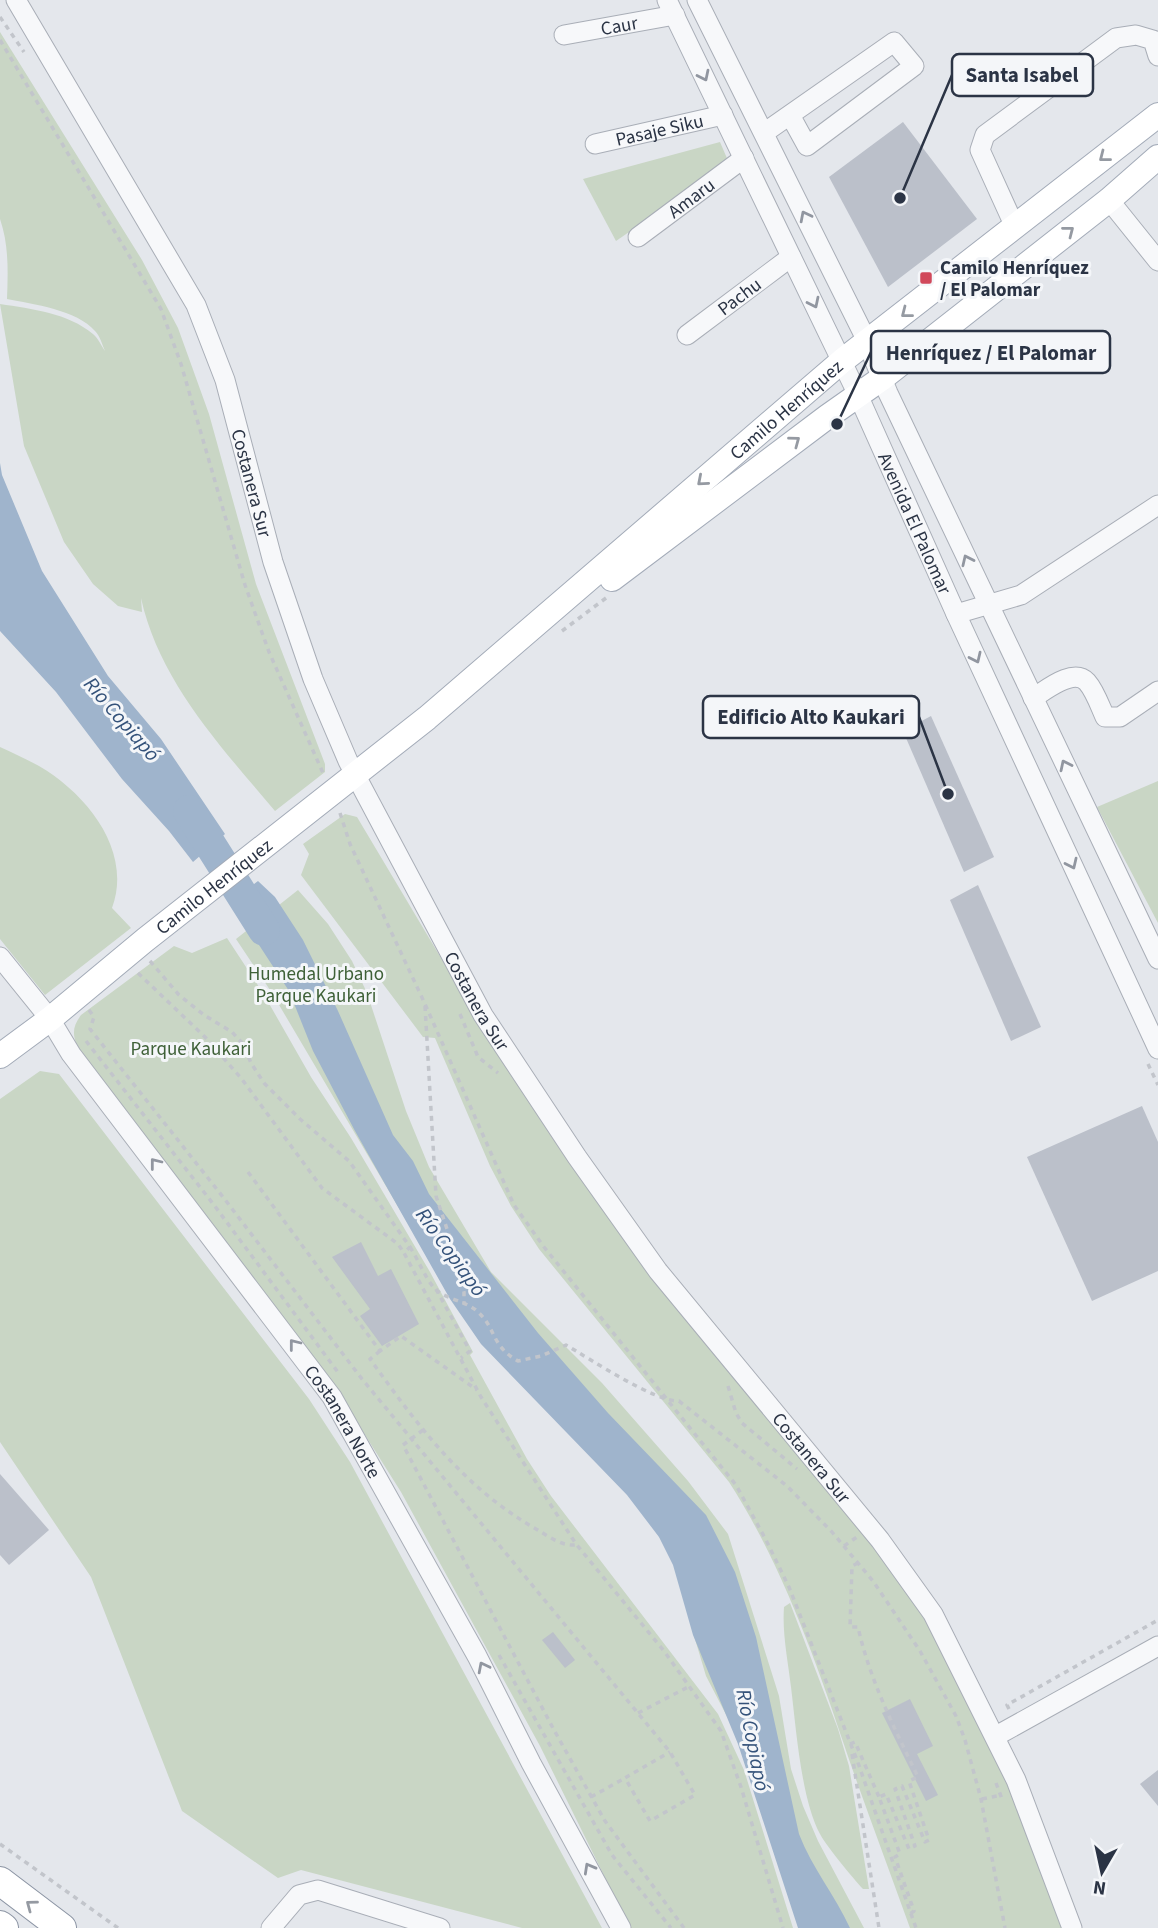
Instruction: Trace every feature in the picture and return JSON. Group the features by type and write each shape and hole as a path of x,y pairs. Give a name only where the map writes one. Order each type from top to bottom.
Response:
{"highway":[{"path":"0,1881 62,1928"},
{"path":"0,1925 4,1928"}],"main road":[{"name":"Camilo Henríquez","path":"0,1056 146,950 295,824 427,718 842,361 1157,117"},
{"name":"Camilo Henríquez","path":"427,718 881,379 1109,200 1158,157"}],"street":[{"name":"Costanera Sur","path":"16,0 197,305 225,380 261,521 287,607 313,679 356,776 483,1015 577,1157 658,1271 880,1540 933,1614 1016,1780 1072,1928"},
{"name":"Avenida El Palomar","path":"697,0 867,343 881,379 988,606 1158,959"},
{"name":"Avenida El Palomar","path":"671,7 858,395 956,614 1158,1049"},
{"name":"Caur","path":"564,35 671,7"},
{"path":"1015,227 980,150 985,135 1116,38 1136,35 1153,40 1158,56"},
{"path":"764,133 894,42 914,66 807,146 790,115"},
{"name":"Pasaje Siku","path":"595,144 723,115"},
{"name":"Amaru","path":"638,237 744,158"},
{"path":"1109,200 1158,261"},
{"name":"Pachu","path":"687,335 792,257"},
{"path":"956,614 1021,595 1158,505"},
{"path":"1032,698 1063,680 1076,677 1086,681 1105,717 1112,718 1120,717 1158,691"},
{"name":"Costanera Norte","path":"0,957 50,1019 71,1054 332,1397 477,1656 531,1763 621,1928"},
{"path":"996,1736 1158,1646"},
{"path":"271,1928 299,1895 318,1890 440,1928"}],"path":[{"path":"0,17 27,56"},
{"path":"0,40 161,309 181,364 245,585 269,652 325,779"},
{"path":"561,632 617,590"},
{"path":"334,816 348,809"},
{"path":"340,813 350,844 425,1004 514,1205 544,1247 736,1485 766,1540 789,1587 916,1928"},
{"path":"146,950 179,995 232,1032 243,1044 264,1083 354,1167 436,1289 470,1351 461,1358"},
{"path":"134,969 205,1037 241,1078 322,1188 398,1244 478,1391 576,1545 690,1686 721,1731 741,1787 783,1928"},
{"path":"425,1004 436,1196 451,1241 452,1258 464,1292 464,1304"},
{"path":"86,1006 94,1017 90,1029 362,1379 670,1752 695,1796 650,1821 625,1778"},
{"path":"248,1172 380,1351"},
{"path":"404,1253 410,1247"},
{"path":"436,1289 477,1310 485,1319 493,1338 507,1355 518,1362 566,1345 670,1402 679,1401 787,1486 844,1546 873,1581 920,1651 956,1716 981,1799 1005,1928"},
{"path":"478,1391 401,1336 370,1359 446,1458 478,1490 506,1511 560,1542 576,1545"},
{"path":"423,1430 404,1445 410,1458 591,1797 615,1837 684,1928"},
{"path":"844,1546 859,1535"},
{"path":"858,1563 852,1566 850,1627 859,1627 865,1657 881,1702 918,1777 909,1781 929,1840 925,1842 902,1786 895,1789 915,1846 909,1849 887,1794 879,1797"},
{"path":"1014,1726 1007,1705 1158,1620"},
{"path":"638,1713 690,1686"},
{"path":"850,1745 855,1742 900,1854 895,1857 914,1911 910,1914"},
{"path":"850,1745 879,1928"},
{"path":"591,1797 670,1752"},
{"path":"0,1844 118,1928"}],"green space":[{"path":"0,32 142,260 178,328 209,414 256,584 325,764 325,772 275,811 214,738 177,685 150,628 141,598 142,612 118,606 93,584 64,542 24,446 0,304 49,313 72,321 93,334 105,351 97,333 77,318 54,309 7,299 8,269 0,219"},
{"path":"720,142 729,163 616,241 583,179"},
{"path":"0,747 57,778 89,808 111,845 116,866 117,887 112,908 131,928 45,995 0,939"},
{"path":"1158,781 1158,923 1097,807"},
{"path":"345,814 357,817 500,1057 757,1400 928,1616 972,1690 1063,1928 910,1928 799,1621 749,1515 729,1482 539,1249 511,1206 490,1166 435,1038 423,1037 301,875 309,854 303,844"},
{"name":"Humedal Urbano Parque Kaukari","path":"298,890 328,924 352,961 367,993 406,1111 429,1167 491,1272 602,1383 688,1481 728,1534 779,1696 791,1769 803,1806 818,1841 864,1928 799,1928 734,1730 706,1676 692,1629 679,1568 628,1488 432,1264 272,993 236,939"},
{"name":"Parque Kaukari","path":"227,938 263,993 430,1272 473,1352 470,1355 527,1459 551,1496 718,1714 744,1770 793,1928 630,1928 540,1746 401,1492 331,1381 77,1046 74,1030 81,1015 174,946 192,953"},
{"path":"40,1071 59,1074 309,1399 350,1462 602,1928 522,1928 301,1870 278,1878 182,1811 91,1577 0,1442 0,1099"},
{"path":"790,1603 838,1729 849,1766 869,1889 863,1889 823,1840 808,1802 800,1762 785,1637 784,1607"}],"water":[{"path":"0,463 2,475 42,571 108,676 161,739 225,834 193,862 122,779 56,692 0,631"},
{"name":"Humedal Urbano Parque Kaukari","path":"258,881 275,897 303,940 393,1135 413,1161 429,1194 538,1333 608,1413 706,1515 735,1572 756,1637 799,1834 850,1928 798,1928 738,1744 693,1635 673,1565 659,1537 627,1495 481,1344 450,1299 313,1051 289,991 231,902"}],"building":[{"path":"903,122 977,219 888,287 829,177"},
{"path":"931,716 994,857 964,872 903,731"},
{"path":"978,885 1041,1027 1011,1041 950,900"},
{"path":"1142,1106 1158,1142 1158,1271 1092,1301 1027,1157"},
{"path":"361,1242 378,1276 391,1269 419,1324 382,1346 360,1316 370,1309 332,1257"},
{"path":"0,1474 49,1530 9,1565 0,1555"},
{"path":"553,1632 575,1660 565,1668 542,1640"},
{"path":"910,1699 933,1746 917,1754 938,1795 926,1801 882,1713"},
{"path":"1158,1770 1158,1806 1140,1784"}],"waterway":[{"name":"Río Copiapó","path":"189,811 264,930"}],"place":[{"name":"Santa Isabel","path":"900,198"},
{"name":"Camilo Henríquez / El Palomar","path":"926,278"},
{"name":"Henríquez / El Palomar","path":"837,424"},
{"name":"Edificio Alto Kaukari","path":"948,794"}]}
